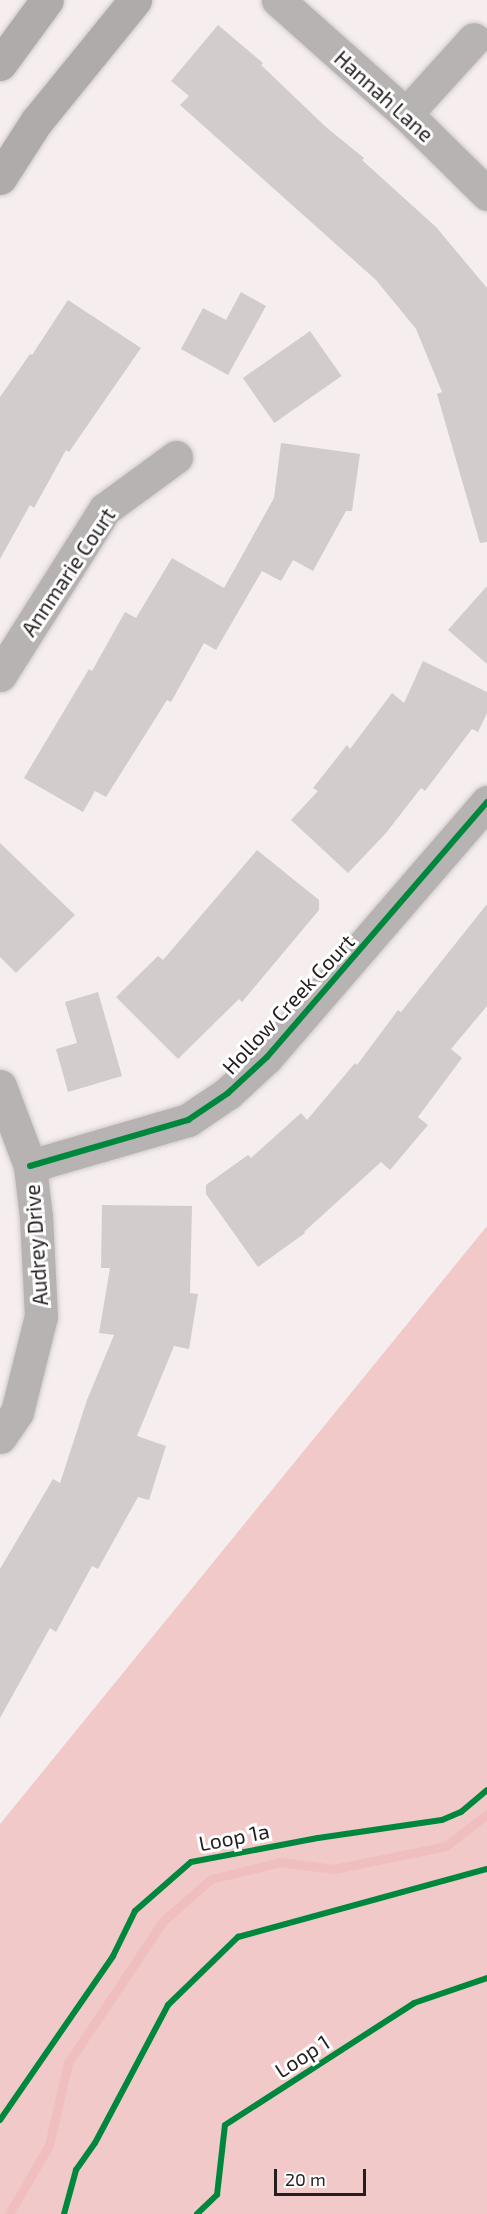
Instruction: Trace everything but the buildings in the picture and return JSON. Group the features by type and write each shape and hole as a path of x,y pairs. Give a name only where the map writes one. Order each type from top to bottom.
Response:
{"main road":[{"path":"0,64 47,0"},
{"path":"0,178 36,122 135,0"}],"street":[{"name":"Hannah Lane","path":"278,0 406,114 487,194"},
{"path":"406,114 474,39"},
{"name":"Annmarie Court","path":"0,675 105,509 176,457"},
{"name":"Hollow Creek Court","path":"30,1166 188,1120 228,1093 274,1048 487,802"},
{"name":"Audrey Drive","path":"0,1086 30,1166 36,1217 41,1316 17,1412 0,1437"}],"shaded area":[{"path":"487,1226 487,2214 0,2214 0,1824"}],"waterway":[{"path":"9,2214 49,2145 68,2063 163,1921 211,1879 280,1862 334,1869 446,1846 487,1814"}],"cycle path":[{"path":"30,1166 188,1120 228,1093 267,1057 487,802"},
{"name":"Loop 1a","path":"0,2120 113,1956 135,1911 191,1862 318,1838 442,1820 461,1812 487,1790"},
{"path":"64,2214 76,2170 95,2143 168,2005 238,1937 487,1869"},
{"name":"Loop 1","path":"197,2214 217,2195 225,2125 414,2003 487,1978"}]}
